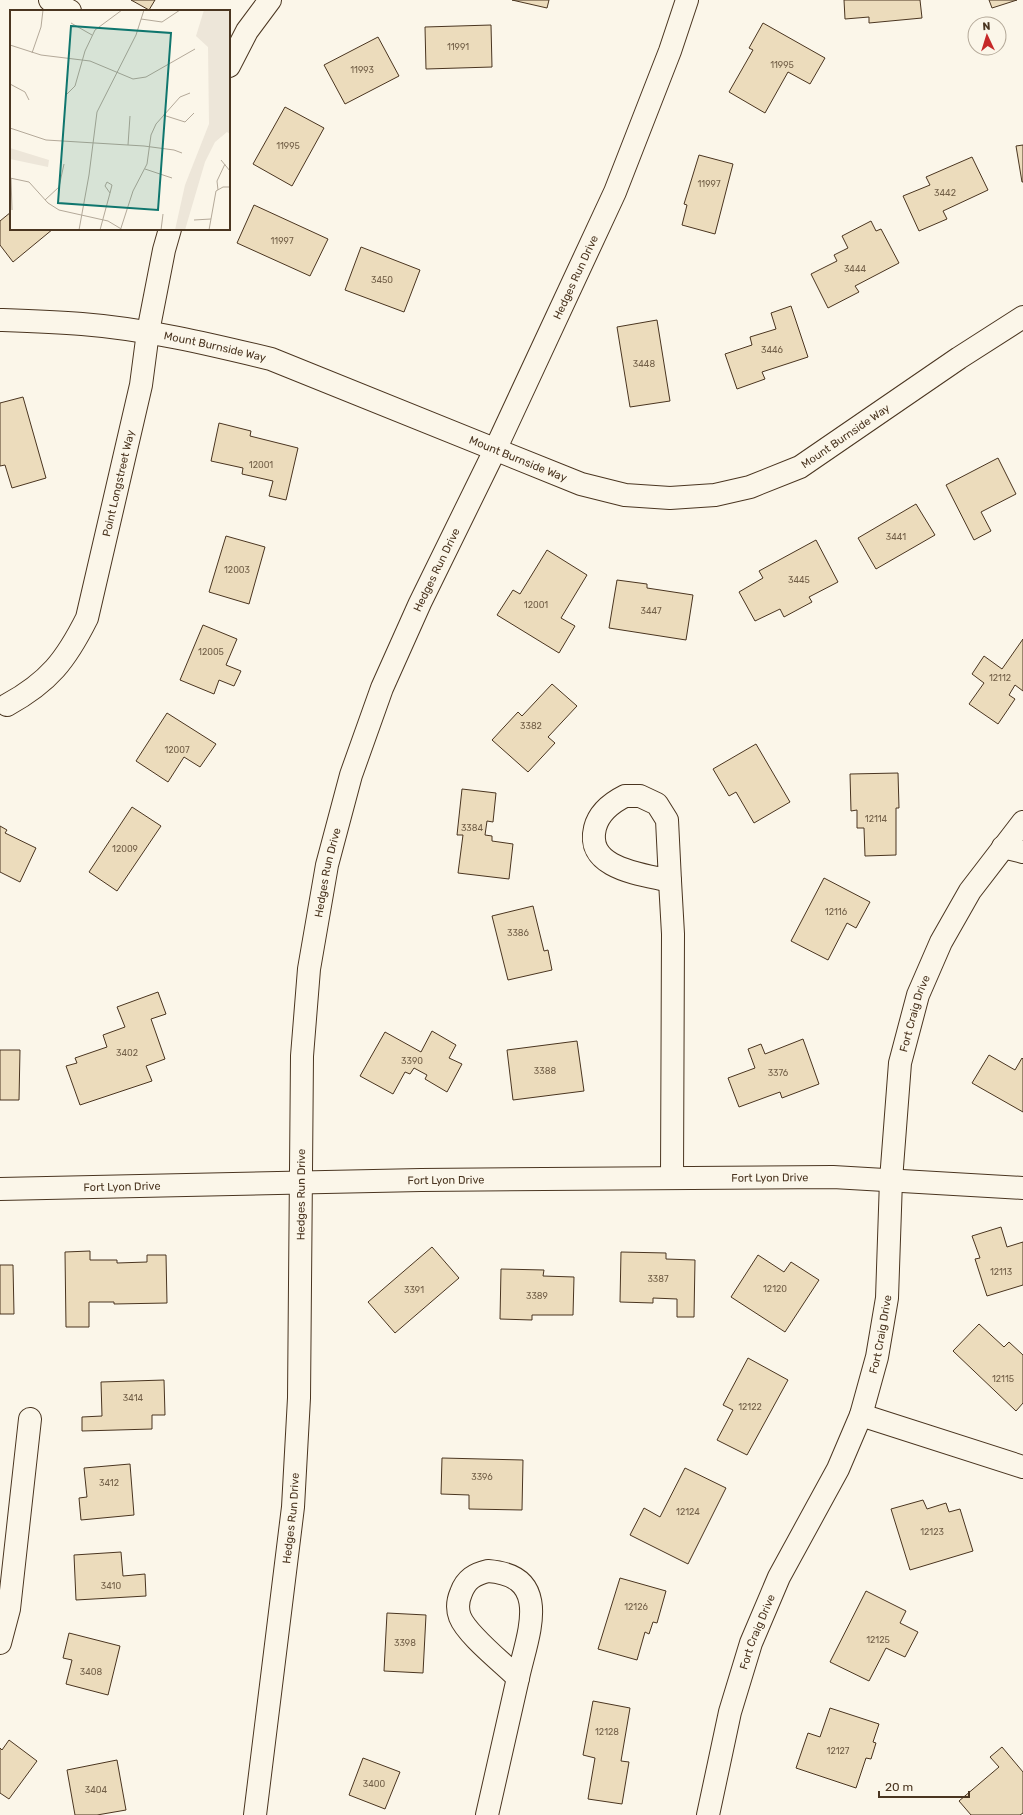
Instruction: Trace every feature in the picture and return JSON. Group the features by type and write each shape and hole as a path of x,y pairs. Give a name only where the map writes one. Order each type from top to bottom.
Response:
{"street":[{"path":"50,0 68,10"},
{"path":"230,64 246,32 270,0"},
{"name":"Hedges Run Drive","path":"255,1815 293,1507 299,1398 302,1056 309,969 327,865 351,775 382,688 420,603 495,450 615,192 670,52 687,0"},
{"name":"Point Longstreet Way","path":"7,705 25,695 51,674 72,648 87,618 141,385 148,332 164,250 170,230"},
{"name":"Mount Burnside Way","path":"0,320 83,324 148,332 220,346 271,359 581,484 625,495 670,498 715,495 750,487 800,467 959,358 1014,323"},
{"name":"Fort Craig Drive","path":"708,1815 730,1712 751,1643 779,1577 838,1469 861,1415 877,1357 887,1298 891,1180 900,1063 918,995 945,935 970,891 1013,849 1023,822"},
{"path":"670,881 673,934 672,1178"},
{"name":"Fort Lyon Drive","path":"0,1189 421,1180 833,1177 1023,1188"},
{"path":"861,1415 1023,1467"},
{"path":"0,1643 10,1609 30,1419"},
{"path":"486,1815 518,1678 532,1610 529,1593 519,1580 505,1572 488,1571 476,1574 464,1585 458,1600 460,1616 466,1627 518,1678"}],"building":[{"path":"131,0 155,0 149,10"},
{"path":"512,0 549,0 547,8"},
{"path":"844,0 920,0 922,18 869,23 869,17 845,19"},
{"path":"989,0 1017,0 992,8"},
{"path":"763,23 825,58 810,84 788,72 765,113 729,92 753,50 749,48"},
{"path":"491,25 492,67 426,69 425,27"},
{"path":"378,37 399,76 345,104 324,65"},
{"path":"285,107 324,128 292,186 253,164"},
{"path":"1023,145 1023,182 1022,182 1016,146"},
{"path":"699,155 733,164 715,234 682,225 687,205 684,204"},
{"path":"972,157 988,190 943,211 947,219 919,231 903,196 930,185 926,177"},
{"path":"254,205 328,239 310,276 237,243"},
{"path":"10,213 10,230 52,230 13,262 0,245 0,221"},
{"path":"871,221 876,231 881,229 899,263 855,286 859,292 828,308 811,274 837,261 834,255 848,248 842,236"},
{"path":"361,247 420,270 404,312 345,290"},
{"path":"791,306 808,357 762,372 765,379 737,389 725,354 752,345 750,337 776,329 771,313"},
{"path":"657,320 670,401 630,407 617,327"},
{"path":"23,397 46,478 12,488 5,465 0,466 0,403"},
{"path":"219,423 251,431 250,436 298,448 286,500 269,496 273,481 242,474 243,468 211,461"},
{"path":"998,458 1016,494 981,512 991,531 974,540 946,485"},
{"path":"916,504 935,535 876,569 858,538"},
{"path":"226,536 265,547 249,604 209,592"},
{"path":"816,540 838,582 809,597 812,602 784,617 780,609 755,621 739,592 763,578 759,571"},
{"path":"547,550 587,575 561,618 575,626 559,653 497,615 513,590 520,594"},
{"path":"617,580 647,584 647,588 693,595 686,640 609,628"},
{"path":"203,625 237,639 226,665 241,671 234,686 219,680 214,694 180,680"},
{"path":"1023,639 1023,691 1015,685 1009,695 1015,699 998,724 969,704 984,683 972,674 984,656 1002,669"},
{"path":"552,684 577,706 548,737 555,743 528,772 492,740 518,712 522,716"},
{"path":"167,713 216,744 200,767 184,757 168,782 136,761"},
{"path":"756,744 790,802 754,823 736,792 729,796 713,769"},
{"path":"898,773 899,808 896,808 896,855 865,856 864,828 857,828 857,810 851,811 850,774"},
{"path":"462,789 496,793 493,822 487,821 485,835 492,836 492,841 513,844 509,879 458,873 463,835 457,835"},
{"path":"132,807 161,826 117,891 89,872"},
{"path":"0,826 7,830 5,833 36,848 20,882 0,872"},
{"path":"824,878 870,902 856,928 847,923 828,960 791,941"},
{"path":"533,906 544,951 548,950 552,970 508,980 492,916"},
{"path":"158,992 166,1014 151,1019 165,1059 146,1066 152,1081 80,1105 66,1066 77,1063 75,1058 107,1047 103,1035 125,1027 117,1007"},
{"path":"432,1031 456,1045 449,1058 462,1064 447,1092 425,1079 427,1075 414,1068 410,1074 405,1072 393,1094 360,1076 385,1032 421,1052"},
{"path":"803,1039 819,1084 782,1098 780,1092 739,1107 728,1078 755,1068 748,1049 761,1044 765,1054"},
{"path":"577,1041 584,1091 513,1100 507,1050"},
{"path":"0,1050 20,1050 19,1100 0,1100"},
{"path":"989,1055 1015,1070 1022,1058 1023,1059 1023,1112 972,1083"},
{"path":"1001,1227 1007,1247 1023,1242 1023,1285 987,1296 975,1259 980,1258 972,1236"},
{"path":"432,1247 459,1278 395,1333 368,1302"},
{"path":"90,1251 90,1260 117,1260 117,1263 147,1262 147,1255 166,1255 167,1303 114,1304 114,1302 89,1302 89,1327 66,1327 65,1252"},
{"path":"621,1252 666,1253 666,1259 695,1260 694,1317 677,1317 677,1299 653,1298 653,1303 620,1302"},
{"path":"758,1255 784,1272 791,1262 819,1280 785,1332 731,1297"},
{"path":"0,1265 13,1265 14,1314 0,1314"},
{"path":"501,1269 544,1270 543,1276 574,1277 573,1315 532,1315 532,1320 500,1319"},
{"path":"979,1324 1004,1347 1009,1342 1023,1355 1023,1403 1016,1411 953,1351"},
{"path":"748,1358 788,1380 747,1455 717,1440 733,1410 723,1405"},
{"path":"164,1380 165,1415 152,1415 152,1429 82,1431 82,1417 102,1416 101,1382"},
{"path":"442,1458 523,1460 522,1510 469,1509 469,1495 441,1494"},
{"path":"130,1464 134,1515 81,1520 79,1498 87,1497 84,1468"},
{"path":"685,1468 726,1488 688,1564 630,1535 644,1508 660,1517"},
{"path":"923,1500 927,1509 946,1503 949,1512 960,1509 973,1551 910,1570 891,1509"},
{"path":"121,1552 123,1576 145,1574 146,1596 76,1600 74,1555"},
{"path":"620,1578 666,1591 657,1623 653,1622 649,1634 645,1632 637,1660 598,1649"},
{"path":"866,1591 906,1611 900,1623 918,1632 905,1657 886,1648 869,1681 830,1662"},
{"path":"387,1613 426,1615 423,1673 384,1671"},
{"path":"69,1633 120,1646 108,1695 66,1684 72,1660 63,1658"},
{"path":"593,1701 630,1708 621,1761 629,1762 622,1804 588,1799 595,1758 583,1755"},
{"path":"830,1708 879,1724 873,1742 876,1743 871,1759 866,1758 856,1788 796,1768 808,1733 820,1737"},
{"path":"9,1740 37,1761 9,1799 0,1793 0,1748 2,1750"},
{"path":"1002,1747 1023,1772 1023,1813 1020,1815 971,1815 959,1801 999,1767 990,1757"},
{"path":"363,1758 400,1772 385,1809 349,1795"},
{"path":"117,1760 126,1810 97,1815 75,1815 67,1770"}]}
